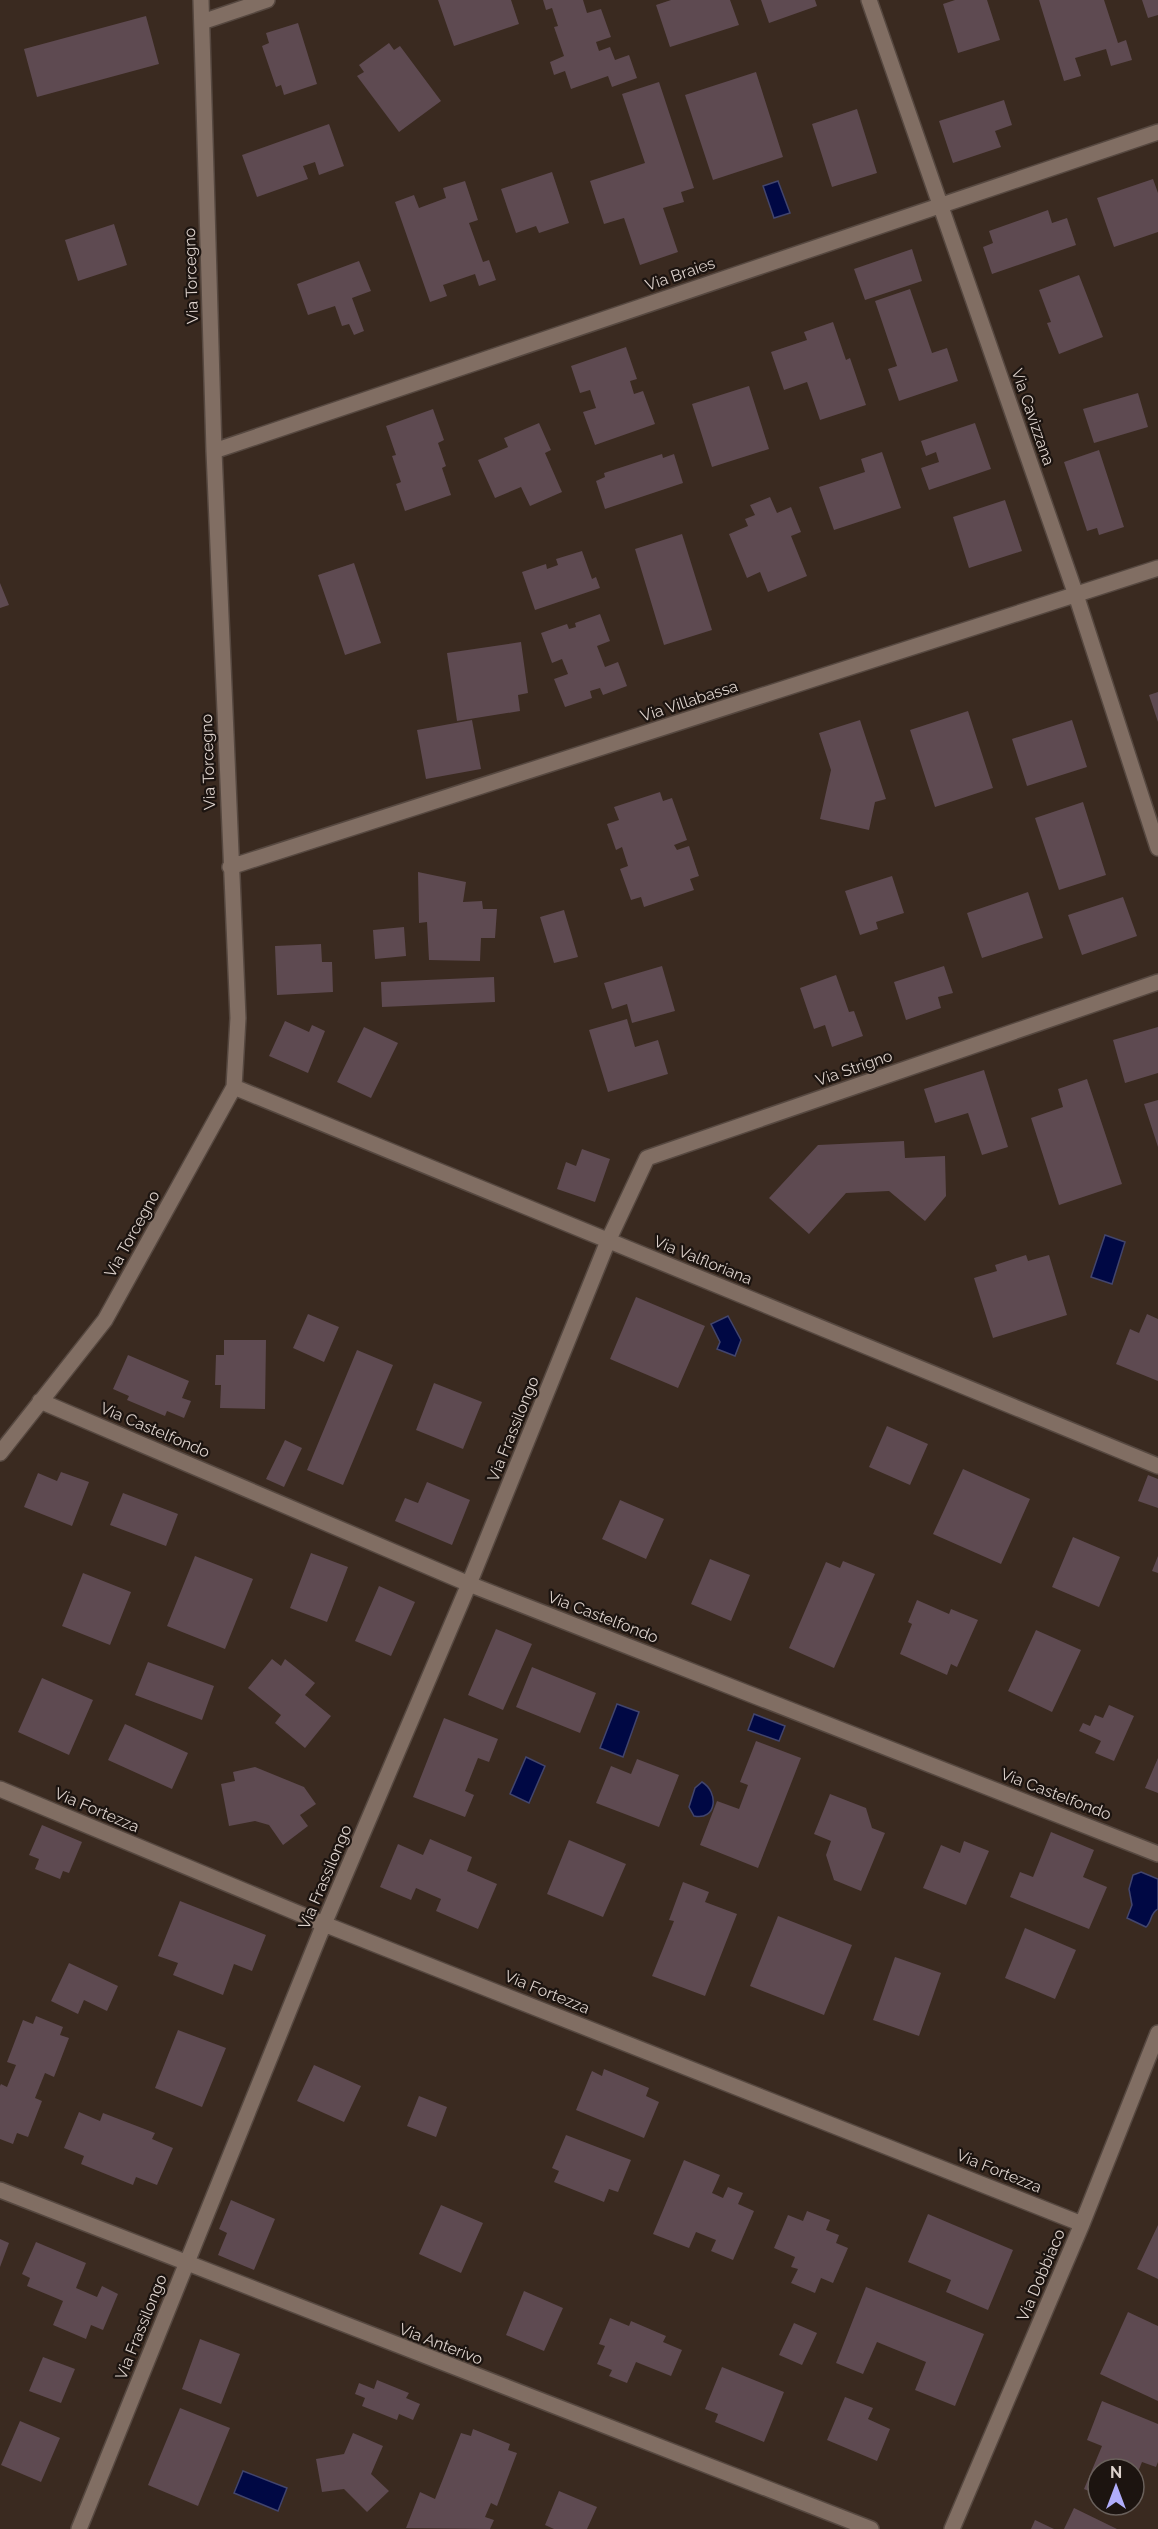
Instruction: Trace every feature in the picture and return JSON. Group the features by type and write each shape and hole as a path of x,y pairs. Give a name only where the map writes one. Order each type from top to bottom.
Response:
{"street":[{"name":"Via Torcegno","path":"0,1453 105,1320 234,1087 238,1018 214,451 201,0"},
{"path":"202,22 267,0"},
{"name":"Via Cavizzana","path":"869,0 1076,595 1158,848"},
{"name":"Via Braies","path":"214,451 1158,132"},
{"name":"Via Villabassa","path":"230,867 1158,568"},
{"name":"Via Strigno","path":"608,1240 647,1158 1158,982"},
{"name":"Via Valfloriana","path":"234,1087 1158,1466"},
{"name":"Via Frassilongo","path":"79,2529 324,1924 469,1584 608,1240"},
{"name":"Via Castelfondo","path":"40,1401 469,1584 1158,1854"},
{"name":"Via Fortezza","path":"0,1789 324,1924 1082,2224"},
{"name":"Via Dobbiaco","path":"952,2529 1082,2224 1158,2033"},
{"name":"Via Anterivo","path":"0,2190 871,2529"}],"shaded area":[{"path":"778,181 790,213 774,218 763,186"},
{"path":"1105,1235 1125,1242 1112,1284 1091,1277"},
{"path":"728,1316 741,1340 735,1356 717,1349 720,1342 711,1324"},
{"path":"617,1704 639,1712 623,1757 600,1748"},
{"path":"754,1714 785,1726 779,1741 748,1730"},
{"path":"526,1757 545,1766 529,1803 510,1794"},
{"path":"702,1782 711,1792 713,1805 707,1814 694,1816 689,1807 695,1788"},
{"path":"1141,1872 1158,1879 1158,1909 1146,1927 1127,1918 1132,1905 1129,1889 1133,1875"},
{"path":"243,2471 287,2488 278,2511 234,2493"}],"building":[{"path":"438,0 511,0 519,24 454,46"},
{"path":"543,0 583,0 587,13 601,9 611,37 596,42 599,51 610,47 615,60 629,55 637,78 612,87 608,76 571,89 565,71 554,75 550,62 564,56 554,27 558,26 552,8 546,10"},
{"path":"671,0 730,0 739,25 670,47 656,5"},
{"path":"761,0 815,0 817,6 769,23"},
{"path":"955,0 987,0 1000,40 958,53 943,4"},
{"path":"1039,0 1104,0 1118,43 1126,40 1132,60 1111,66 1106,49 1075,58 1081,76 1064,81"},
{"path":"1142,0 1158,0 1158,15 1148,18"},
{"path":"146,16 159,64 37,97 24,49"},
{"path":"298,23 317,84 284,95 281,85 276,87 262,46 269,43 266,33"},
{"path":"389,43 394,50 400,46 441,101 399,132 357,76 364,72 359,65"},
{"path":"756,72 783,157 713,180 685,95"},
{"path":"659,82 694,188 681,192 684,202 663,208 678,252 640,265 624,218 604,224 590,181 645,163 622,94"},
{"path":"1004,100 1012,125 995,131 1001,147 953,163 939,121"},
{"path":"857,109 877,173 832,187 812,124"},
{"path":"329,124 344,166 319,175 315,162 303,166 308,179 257,197 242,155"},
{"path":"552,172 569,223 539,233 536,226 516,233 501,189"},
{"path":"1153,179 1158,193 1158,232 1114,247 1097,198"},
{"path":"465,181 478,220 469,223 483,262 489,260 496,280 479,286 475,274 443,285 447,296 430,302 395,202 414,195 419,208 446,198 443,188"},
{"path":"1048,210 1052,223 1067,218 1076,245 992,274 983,247 993,243 989,231"},
{"path":"114,224 127,265 78,281 65,240"},
{"path":"912,249 922,281 865,300 854,269"},
{"path":"359,261 371,291 352,298 364,331 354,335 349,324 342,326 335,306 308,315 297,284"},
{"path":"1079,275 1103,337 1059,354 1047,323 1051,322 1039,290"},
{"path":"910,289 932,353 947,348 958,381 899,401 888,369 897,366 875,301"},
{"path":"833,322 846,360 850,358 866,405 820,420 807,382 784,390 771,352 807,340 804,332"},
{"path":"626,347 637,379 630,381 634,394 643,391 655,424 595,445 583,412 596,408 590,390 580,393 571,366"},
{"path":"749,386 769,449 712,467 692,404"},
{"path":"1138,393 1148,427 1094,443 1083,409"},
{"path":"433,409 444,440 438,443 446,466 442,468 451,495 405,511 396,484 401,482 392,456 396,455 386,426"},
{"path":"539,423 551,450 545,453 562,492 530,506 521,487 495,498 478,460 508,447 504,438"},
{"path":"975,423 991,469 929,490 921,468 939,462 936,452 926,456 921,441"},
{"path":"1099,450 1124,527 1099,535 1097,528 1087,531 1064,462"},
{"path":"882,452 901,508 834,530 819,487 865,472 861,459"},
{"path":"662,454 663,458 674,454 683,483 605,509 596,481 605,477 604,473"},
{"path":"770,497 777,513 791,507 801,532 791,536 807,576 768,592 760,572 747,578 729,534 748,526 745,519 755,515 750,505"},
{"path":"1005,500 1022,551 969,568 953,517"},
{"path":"682,534 712,630 664,645 635,549"},
{"path":"582,551 592,579 596,577 600,588 535,610 522,572 546,564 547,569 558,565 556,559"},
{"path":"354,563 381,643 345,655 318,575"},
{"path":"0,583 9,605 0,608"},
{"path":"600,614 610,641 597,646 605,667 618,662 627,686 603,695 600,688 590,691 592,698 565,707 554,679 568,674 562,659 552,663 541,633 567,624 569,629 576,627 575,623"},
{"path":"521,642 528,693 518,695 520,711 457,721 447,653"},
{"path":"1158,692 1158,722 1149,695"},
{"path":"968,711 993,788 935,807 910,730"},
{"path":"472,720 481,769 426,779 417,730"},
{"path":"860,720 886,799 875,802 869,830 820,819 831,770 819,733"},
{"path":"1072,720 1087,767 1027,786 1012,739"},
{"path":"660,792 663,801 672,798 687,840 674,845 677,850 689,846 699,876 690,879 694,890 644,907 641,897 631,900 620,869 628,866 622,847 616,850 607,824 619,820 614,807"},
{"path":"1083,802 1106,875 1059,890 1035,818"},
{"path":"418,872 466,882 463,902 482,901 483,909 497,909 495,938 481,938 480,961 429,960 427,922 419,923"},
{"path":"892,876 904,913 876,922 878,929 860,935 845,891"},
{"path":"1028,892 1043,938 982,958 967,913"},
{"path":"1123,897 1137,936 1082,955 1068,915"},
{"path":"564,910 578,957 554,963 540,917"},
{"path":"404,927 406,956 375,959 373,930"},
{"path":"321,944 322,962 332,962 333,992 277,995 275,946"},
{"path":"662,966 675,1011 632,1023 627,1004 612,1009 604,983"},
{"path":"944,966 953,993 938,997 941,1008 906,1020 894,982"},
{"path":"836,975 849,1012 854,1011 863,1036 832,1047 825,1025 814,1029 800,988"},
{"path":"494,977 495,1002 382,1007 381,982"},
{"path":"627,1019 635,1047 658,1040 668,1074 608,1092 589,1030"},
{"path":"285,1021 309,1032 312,1025 325,1031 308,1073 269,1056"},
{"path":"364,1027 398,1043 371,1098 337,1082"},
{"path":"1158,1027 1158,1073 1125,1083 1113,1040"},
{"path":"984,1070 1008,1147 982,1155 968,1113 935,1123 924,1089"},
{"path":"1087,1079 1122,1184 1059,1205 1031,1118 1063,1107 1058,1089"},
{"path":"1158,1100 1158,1147 1144,1104"},
{"path":"904,1141 905,1158 945,1156 946,1196 925,1221 889,1191 846,1193 809,1234 769,1198 818,1145"},
{"path":"582,1149 610,1159 595,1202 557,1189 566,1162 576,1166"},
{"path":"1026,1255 1028,1261 1049,1255 1067,1315 993,1338 974,1278 997,1271 995,1265"},
{"path":"636,1297 705,1326 678,1388 610,1359"},
{"path":"308,1314 339,1327 324,1362 293,1348"},
{"path":"1147,1314 1158,1319 1158,1381 1116,1364 1130,1329 1139,1333"},
{"path":"224,1340 266,1340 265,1409 220,1408 221,1385 215,1385 216,1355 224,1355"},
{"path":"357,1350 393,1365 343,1485 307,1470"},
{"path":"128,1355 189,1381 182,1398 191,1401 184,1418 167,1411 165,1416 127,1400 129,1396 113,1389"},
{"path":"434,1383 482,1402 463,1449 416,1430"},
{"path":"887,1426 928,1444 910,1485 869,1467"},
{"path":"285,1440 302,1448 284,1487 266,1479"},
{"path":"963,1469 1030,1499 1001,1564 933,1534"},
{"path":"61,1472 89,1482 72,1526 24,1507 38,1473 57,1481"},
{"path":"1148,1475 1158,1479 1158,1508 1138,1501"},
{"path":"427,1482 470,1500 452,1545 395,1521 405,1498 418,1503"},
{"path":"123,1493 178,1514 166,1546 110,1525"},
{"path":"620,1500 664,1519 646,1559 602,1539"},
{"path":"1073,1537 1120,1557 1099,1607 1052,1587"},
{"path":"311,1553 348,1567 327,1622 290,1608"},
{"path":"195,1556 253,1579 225,1649 167,1626"},
{"path":"1158,1556 1158,1573 1152,1571"},
{"path":"710,1559 750,1575 731,1621 691,1604"},
{"path":"843,1561 875,1574 834,1668 789,1648 826,1562 840,1568"},
{"path":"83,1573 131,1592 110,1645 62,1626"},
{"path":"379,1586 415,1602 391,1656 355,1641"},
{"path":"917,1600 949,1614 951,1609 978,1620 957,1667 951,1664 947,1675 900,1654 912,1624 908,1622"},
{"path":"496,1629 532,1644 503,1710 468,1695"},
{"path":"1036,1630 1081,1650 1052,1712 1008,1691"},
{"path":"272,1659 281,1666 285,1659 315,1683 305,1695 331,1716 305,1748 275,1723 281,1715 248,1688"},
{"path":"148,1662 214,1686 202,1720 135,1695"},
{"path":"532,1667 596,1693 580,1733 516,1707"},
{"path":"42,1678 93,1700 69,1755 18,1732"},
{"path":"1109,1705 1134,1716 1114,1761 1095,1753 1101,1741 1079,1731 1083,1723 1090,1726 1095,1715 1103,1718"},
{"path":"444,1718 498,1739 489,1762 478,1758 465,1791 474,1795 465,1817 413,1797"},
{"path":"125,1724 188,1753 172,1789 108,1760"},
{"path":"756,1741 801,1758 758,1868 700,1845 717,1801 739,1809 748,1785 740,1782"},
{"path":"1158,1758 1158,1793 1145,1788"},
{"path":"637,1759 679,1775 659,1827 596,1803 611,1766 631,1774"},
{"path":"255,1767 304,1787 316,1804 300,1815 308,1826 283,1845 269,1825 255,1821 229,1826 221,1784 235,1781 233,1772"},
{"path":"830,1794 866,1808 872,1828 885,1833 861,1891 834,1880 826,1855 831,1841 814,1834"},
{"path":"42,1825 82,1842 69,1873 63,1871 60,1879 35,1869 39,1859 29,1855"},
{"path":"1051,1832 1094,1850 1083,1877 1107,1887 1089,1929 1010,1897 1020,1872 1033,1877"},
{"path":"430,1839 472,1857 467,1871 497,1884 478,1929 436,1911 441,1899 416,1888 411,1900 380,1887 398,1844 423,1855"},
{"path":"569,1840 626,1864 603,1917 547,1894"},
{"path":"964,1841 989,1851 966,1905 923,1888 941,1845 960,1853"},
{"path":"683,1882 709,1892 705,1902 737,1914 705,1996 652,1976 674,1921 669,1920"},
{"path":"180,1901 266,1935 252,1971 234,1964 223,1995 173,1975 178,1963 158,1956"},
{"path":"778,1916 852,1945 824,2015 750,1986"},
{"path":"1025,1928 1076,1950 1055,1999 1005,1978"},
{"path":"895,1957 941,1973 919,2036 873,2020"},
{"path":"69,1963 118,1986 107,2011 84,2000 78,2014 51,2001"},
{"path":"36,2016 63,2027 60,2035 69,2038 54,2077 45,2073 35,2098 42,2101 28,2137 17,2133 13,2144 0,2139 0,2086 1,2084 7,2087 16,2065 7,2062 23,2020 33,2024"},
{"path":"178,2030 226,2048 202,2107 155,2088"},
{"path":"314,2065 361,2086 344,2122 297,2101"},
{"path":"604,2069 649,2088 646,2096 659,2102 644,2138 576,2110 592,2071 602,2076"},
{"path":"419,2096 447,2107 436,2137 407,2126"},
{"path":"79,2112 100,2121 103,2113 155,2133 152,2139 173,2148 157,2185 136,2177 133,2185 81,2164 84,2156 64,2148"},
{"path":"566,2135 631,2160 618,2192 609,2189 604,2202 554,2182 559,2171 552,2168"},
{"path":"684,2160 720,2175 712,2193 723,2198 728,2187 743,2193 738,2204 754,2211 733,2260 711,2251 716,2240 696,2232 689,2248 653,2234"},
{"path":"231,2200 275,2219 254,2270 218,2255 227,2233 219,2229"},
{"path":"441,2205 483,2223 461,2273 419,2254"},
{"path":"807,2211 830,2220 826,2230 839,2235 836,2243 848,2248 833,2283 821,2278 815,2293 791,2283 798,2269 791,2267 795,2257 774,2248 788,2215 803,2221"},
{"path":"928,2214 1013,2250 988,2310 946,2292 951,2280 908,2262"},
{"path":"1158,2225 1158,2279 1137,2269"},
{"path":"0,2239 9,2243 0,2267"},
{"path":"36,2242 86,2263 76,2288 97,2297 102,2286 118,2294 103,2330 91,2325 86,2339 53,2325 63,2301 27,2286 30,2278 22,2274"},
{"path":"866,2287 984,2334 955,2406 915,2390 926,2362 877,2342 863,2374 836,2363"},
{"path":"524,2291 563,2308 544,2351 506,2335"},
{"path":"1128,2312 1158,2326 1158,2401 1100,2374"},
{"path":"610,2318 629,2326 631,2321 666,2336 663,2342 682,2350 671,2376 636,2362 627,2383 609,2376 612,2370 597,2364 605,2346 599,2344"},
{"path":"794,2323 817,2333 802,2365 779,2355"},
{"path":"200,2339 240,2354 221,2404 182,2389"},
{"path":"43,2357 75,2369 61,2403 29,2391"},
{"path":"722,2367 784,2392 764,2442 715,2422 718,2414 705,2409"},
{"path":"377,2380 409,2393 406,2398 420,2404 413,2420 399,2414 397,2420 362,2406 365,2398 355,2394 359,2383 374,2389"},
{"path":"845,2397 873,2408 868,2419 890,2429 877,2461 827,2440"},
{"path":"1102,2401 1158,2424 1158,2462 1156,2467 1146,2463 1146,2457 1097,2457 1102,2446 1087,2440"},
{"path":"180,2408 230,2428 198,2506 148,2485"},
{"path":"20,2421 60,2438 41,2482 1,2465"},
{"path":"473,2429 510,2444 508,2450 517,2453 497,2506 491,2503 485,2517 494,2520 490,2529 406,2528 420,2492 435,2499 461,2433 471,2436"},
{"path":"353,2433 383,2446 371,2474 389,2491 367,2512 344,2489 322,2492 316,2459 344,2454"},
{"path":"559,2491 597,2507 587,2529 554,2529 545,2525"},
{"path":"1074,2508 1086,2514 1086,2517 1092,2517 1117,2529 1064,2529"},
{"path":"1035,2520 1054,2529 1031,2529"}]}
